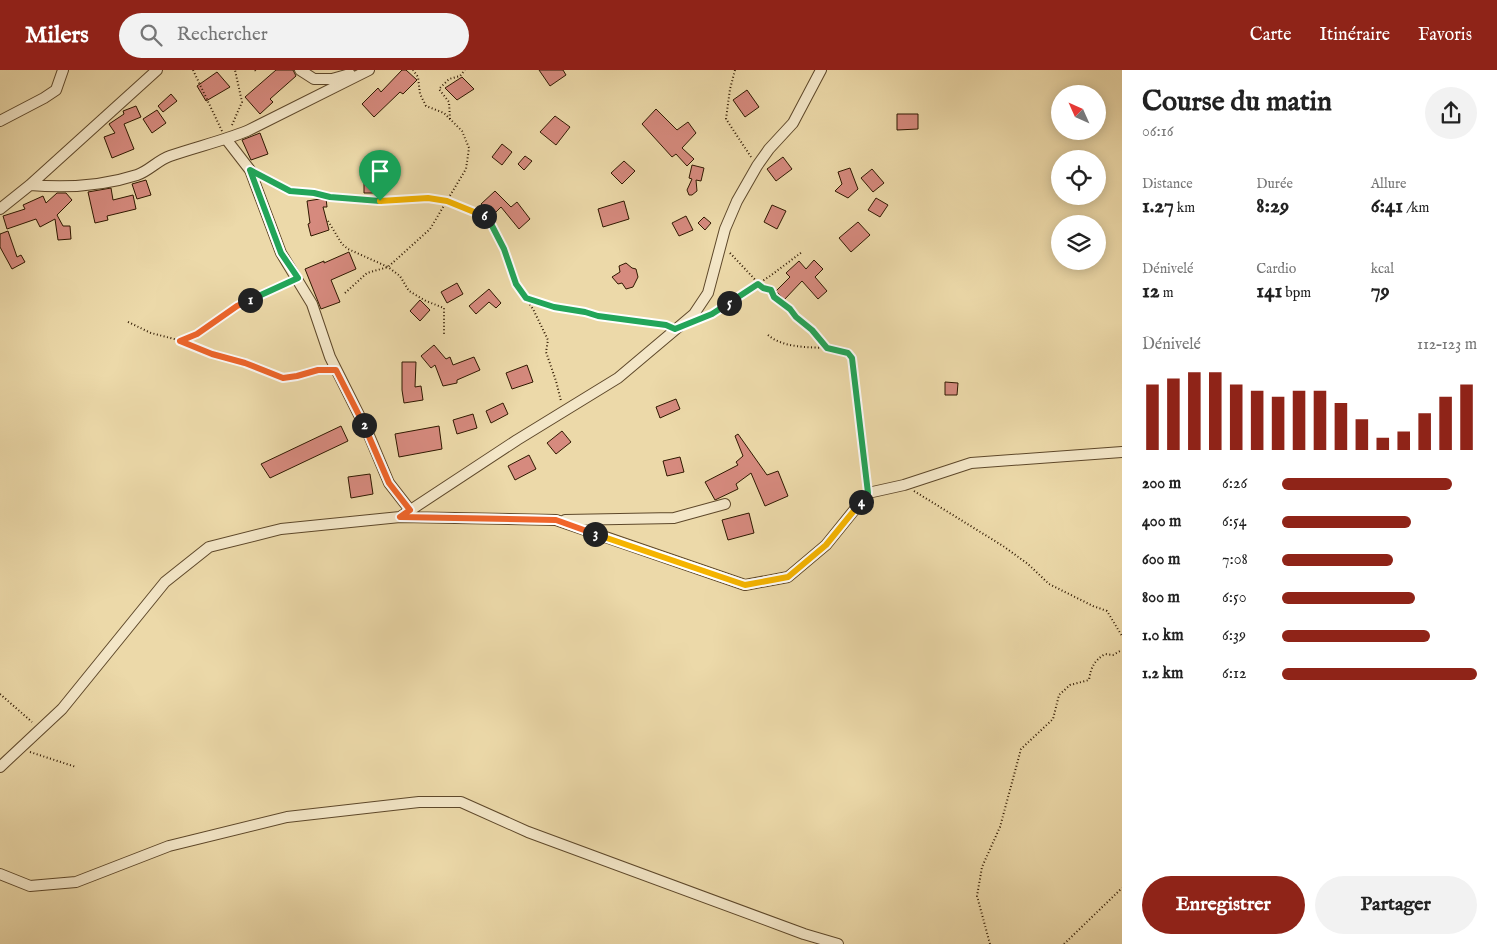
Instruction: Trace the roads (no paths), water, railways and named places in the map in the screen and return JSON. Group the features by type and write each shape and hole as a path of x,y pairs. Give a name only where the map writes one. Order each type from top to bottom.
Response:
{"street":[{"path":"0,121 56,90 63,70"},
{"path":"0,209 30,185 157,70"},
{"path":"300,70 314,79 332,79 368,70"},
{"path":"30,185 57,187 101,182 138,175 167,157 226,140 368,70"},
{"path":"400,517 493,455 618,378 694,314 708,293 725,229 734,208 769,148 793,123 821,70"},
{"path":"226,140 250,170 281,253 298,278 312,304 330,357 368,433 389,483 410,510"},
{"path":"556,520 745,585 788,577 826,545 868,493 904,485 971,463 1122,452"},
{"path":"0,767 62,710 165,582 209,548 281,529 400,517 556,520 674,518 725,504"},
{"path":"0,874 30,886 76,882 169,846 287,817 420,802 461,802 528,832 804,934 838,944"}]}
